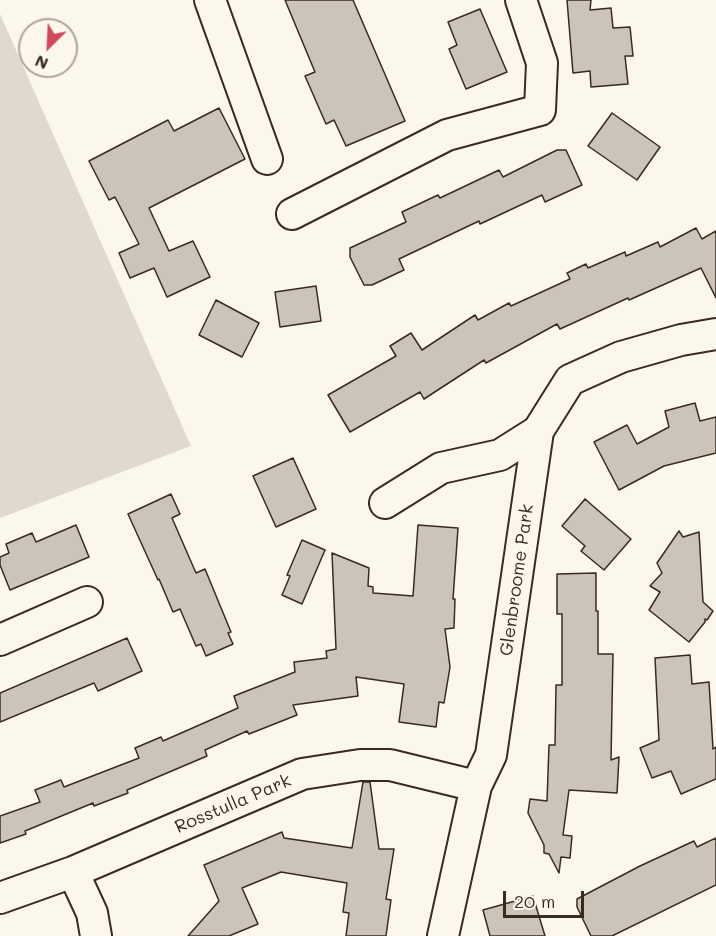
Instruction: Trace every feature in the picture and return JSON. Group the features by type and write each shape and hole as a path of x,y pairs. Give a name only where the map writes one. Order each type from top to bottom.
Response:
{"street":[{"path":"210,0 267,159"},
{"path":"292,213 447,135 540,110 542,63 521,0"},
{"name":"Glenbroome Park","path":"443,936 476,786 491,755 538,431 570,380 621,357 681,340 716,334"},
{"path":"385,503 441,468 500,455 538,431"},
{"path":"0,640 87,602"},
{"name":"Rosstulla Park","path":"0,898 73,872 302,774 360,765 390,765 476,786"},
{"path":"73,872 92,913 96,936"}],"shaded area":[{"path":"0,14 18,55 18,78 28,78 191,446 0,518"}],"building":[{"path":"285,0 353,0 405,121 346,146 334,120 326,124 305,76 315,72"},
{"path":"567,0 591,0 590,10 611,8 613,28 630,27 633,56 625,56 628,84 591,87 590,71 573,73"},
{"path":"480,9 507,72 466,89 449,49 457,45 448,22"},
{"path":"219,108 245,159 149,208 169,251 193,241 210,277 167,297 154,268 130,278 119,253 139,244 115,197 109,200 89,161 168,120 174,131"},
{"path":"612,113 660,147 637,180 588,146"},
{"path":"557,150 566,150 582,185 545,202 542,195 480,224 479,221 399,259 404,270 372,285 364,285 350,257 350,248 406,222 402,212 438,195 440,198 499,170 503,177"},
{"path":"696,228 702,239 716,231 716,298 701,268 560,329 557,324 486,363 484,360 424,399 420,392 350,432 328,395 396,356 390,346 411,333 422,350 475,315 478,320 509,303 511,306 570,279 567,273 586,264 588,268 625,252 626,256 658,242 660,247"},
{"path":"316,286 321,321 280,327 275,292"},
{"path":"216,300 259,323 242,357 199,335"},
{"path":"695,403 700,421 716,417 716,453 664,466 619,490 594,442 627,425 637,444 669,427 665,411"},
{"path":"293,458 316,509 276,527 253,476"},
{"path":"171,494 180,514 172,518 196,573 205,569 231,632 228,633 233,644 206,656 201,644 196,646 180,609 173,612 128,514"},
{"path":"585,499 631,539 604,570 581,551 585,546 562,526"},
{"path":"76,525 89,557 10,590 0,565 0,557 9,553 6,544 32,533 36,542"},
{"path":"418,525 458,528 453,599 455,599 454,628 445,629 450,667 444,703 439,702 436,727 399,722 404,684 356,677 358,696 293,705 297,715 249,734 247,731 205,750 207,756 127,790 128,793 94,806 93,803 25,831 26,834 0,843 0,816 40,802 35,790 61,780 64,787 139,758 135,748 161,737 163,741 238,708 234,696 295,672 294,662 327,658 326,651 336,649 332,553 369,568 368,586 373,587 373,593 413,596"},
{"path":"679,531 683,537 699,532 703,602 713,611 689,642 649,610 660,592 650,586 662,573 657,563"},
{"path":"302,540 325,550 302,604 282,595 290,576 287,575"},
{"path":"596,573 598,654 613,654 611,760 619,757 617,793 569,790 563,835 572,836 570,858 561,857 559,873 549,854 544,853 544,845 528,813 530,799 547,801 549,745 555,745 556,685 562,685 562,614 557,614 557,574"},
{"path":"127,638 142,671 98,691 94,683 0,722 0,693"},
{"path":"690,655 692,684 709,682 713,749 716,747 716,779 681,794 671,771 652,778 640,748 659,740 655,658"},
{"path":"363,782 370,782 379,849 394,849 386,899 391,900 386,936 346,936 349,913 343,912 347,883 281,872 242,888 258,924 229,936 188,936 219,901 204,865 282,832 284,838 352,848"},
{"path":"716,838 716,885 612,936 591,936 577,907 577,899 694,841 697,847"},
{"path":"533,896 545,936 490,936 483,910"}]}
